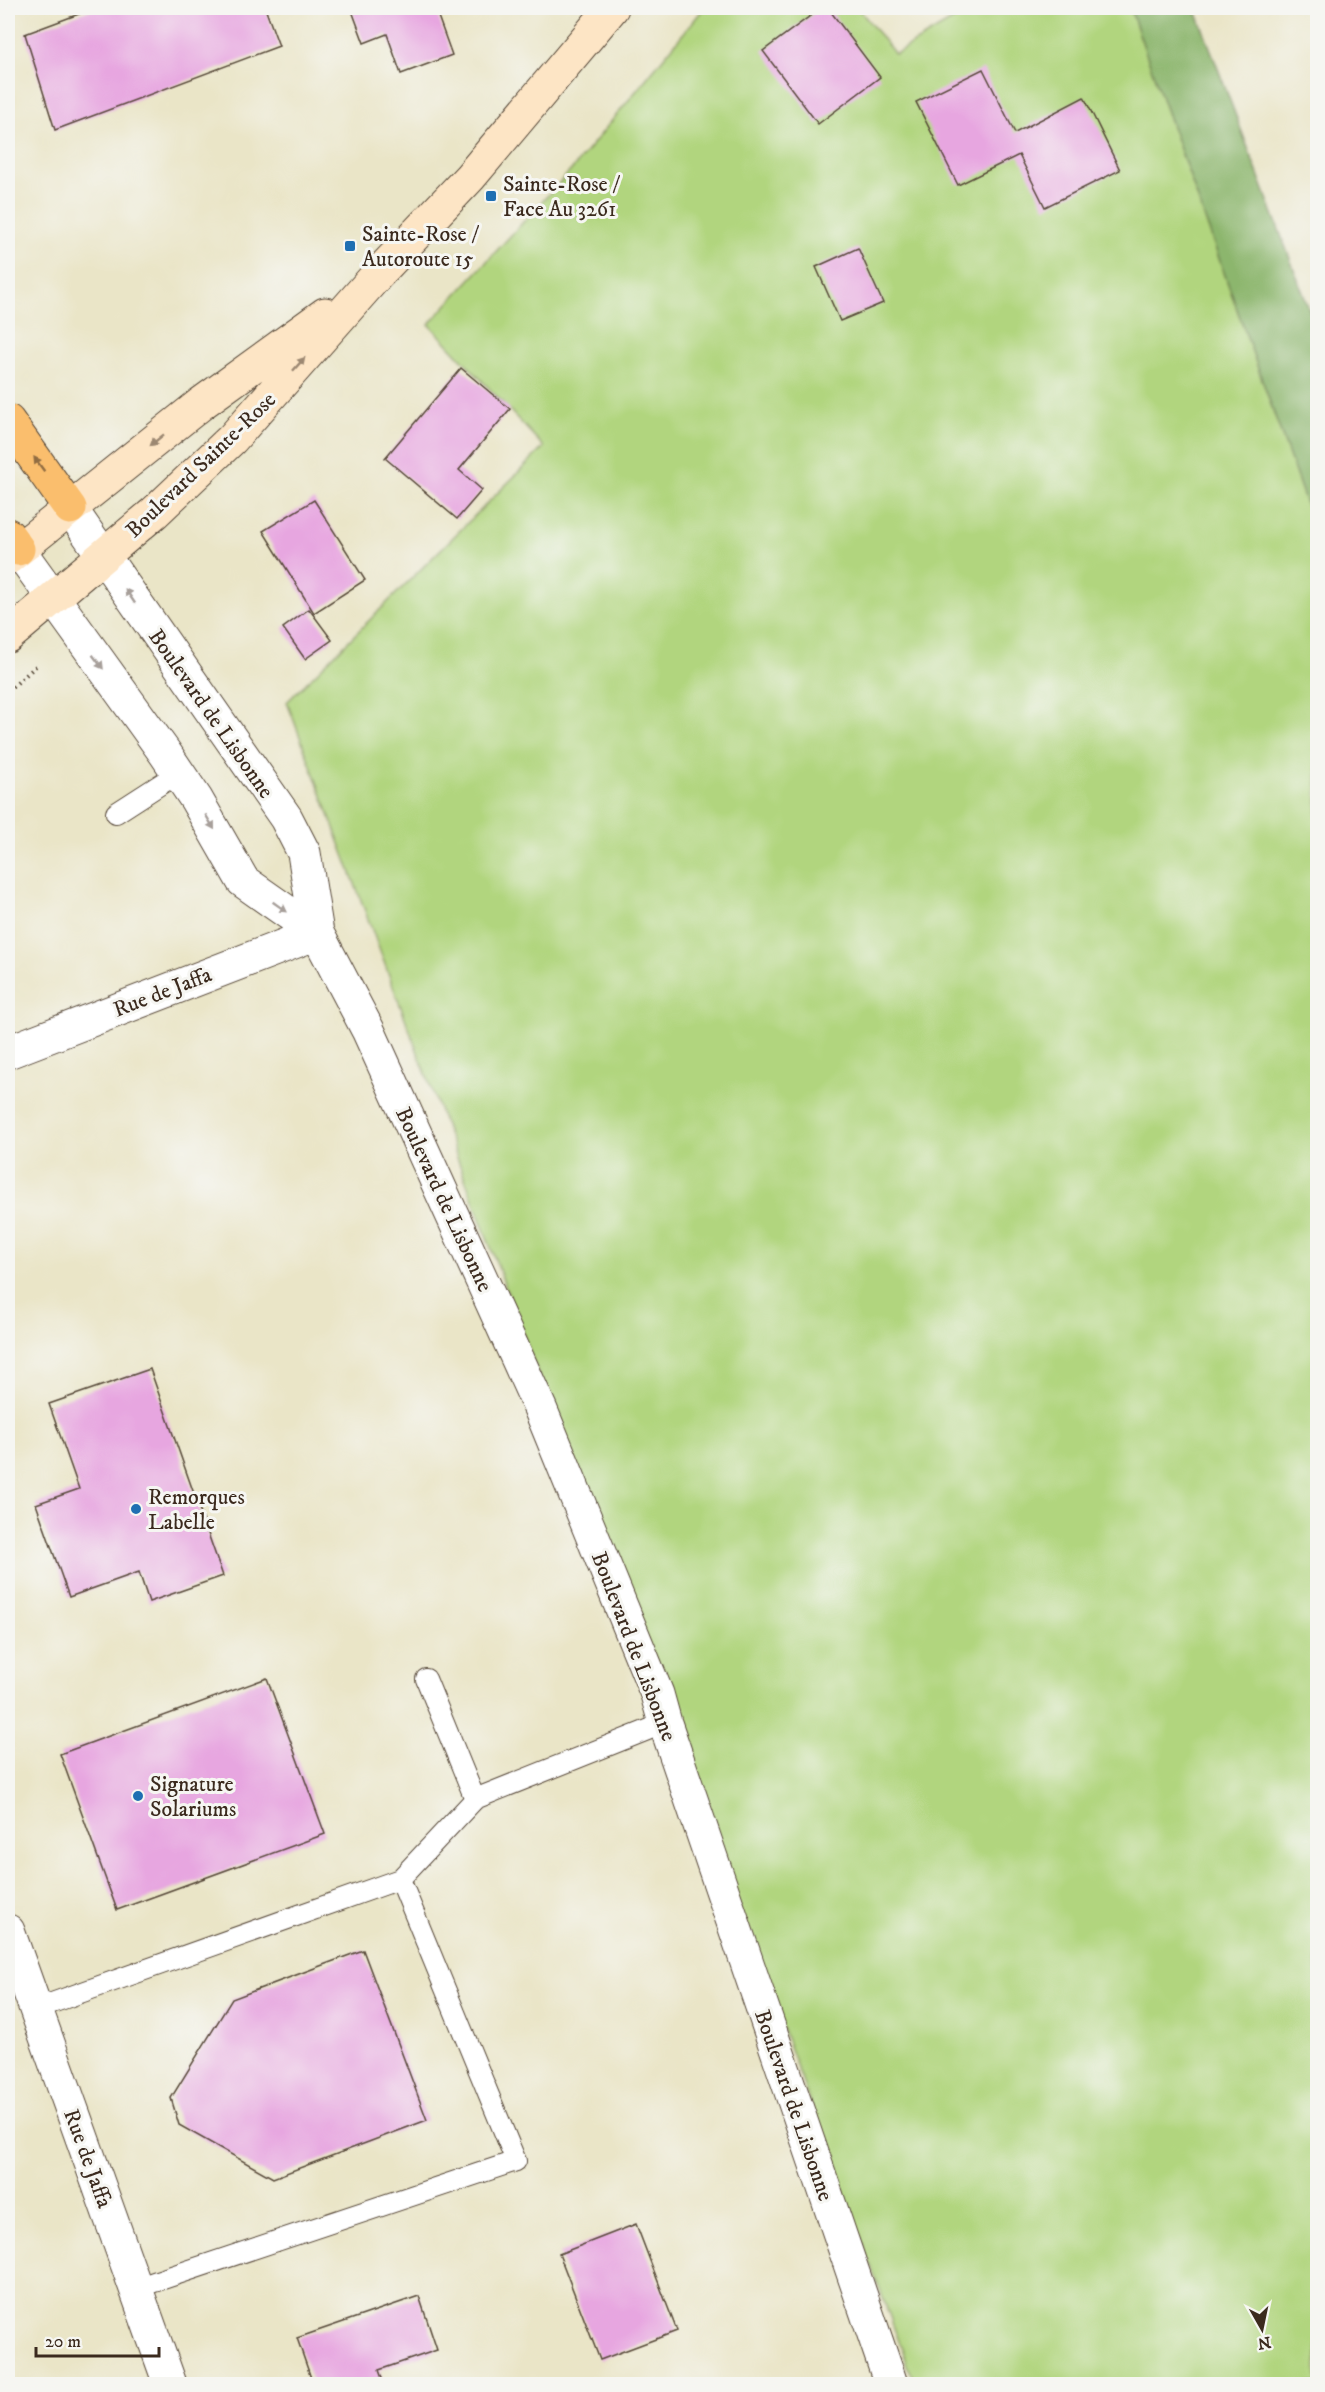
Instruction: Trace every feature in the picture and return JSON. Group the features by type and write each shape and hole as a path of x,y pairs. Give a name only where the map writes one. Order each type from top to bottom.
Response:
{"highway":[{"path":"8,421 70,508"}],"street":[{"name":"Boulevard Sainte-Rose","path":"8,636 154,513 232,439 470,177 612,8"},
{"name":"Boulevard Sainte-Rose","path":"11,547 70,508 202,403 378,276"},
{"name":"Boulevard de Lisbonne","path":"70,508 295,832 304,853 317,933 368,1030 540,1408 657,1694 891,2385"},
{"name":"Boulevard de Lisbonne","path":"11,547 52,598 178,773 243,881 317,933"},
{"name":"Rue de Jaffa","path":"8,1052 317,933"},
{"name":"Rue de Jaffa","path":"8,1931 170,2385"}],"lane":[{"path":"116,813 178,773"},
{"path":"426,1678 475,1799"},
{"path":"35,2009 400,1879 475,1799 665,1723"},
{"path":"136,2288 516,2161 400,1879"}],"path":[{"path":"8,691 42,660"}],"green space":[{"path":"704,8 858,8 895,54 974,8 1130,8 1317,534 1317,2384 915,2384 287,702 544,447 429,324 574,167"},
{"path":"1130,8 1195,8 1317,330 1317,534"}],"building":[{"path":"95,8 265,8 279,46 55,130 25,34"},
{"path":"351,8 435,8 452,55 401,74 387,34 364,43"},
{"path":"821,8 828,8 880,77 818,124 763,51"},
{"path":"983,69 1015,133 1084,97 1120,170 1045,207 1019,155 958,185 916,102"},
{"path":"858,248 883,303 840,321 816,267"},
{"path":"461,368 510,409 459,470 482,490 457,519 385,458"},
{"path":"314,500 365,580 314,613 263,531"},
{"path":"309,609 332,640 305,659 283,628"},
{"path":"150,1369 223,1576 149,1602 139,1572 69,1597 36,1504 79,1489 49,1404"},
{"path":"267,1678 325,1834 117,1910 60,1754"},
{"path":"363,1950 427,2120 273,2178 179,2125 171,2098 232,1999"},
{"path":"636,2224 677,2331 600,2360 559,2254"},
{"path":"419,2296 437,2350 379,2370 384,2384 313,2384 297,2338"}],"place":[{"name":"Sainte-Rose / Face Au 3261","path":"491,196"},
{"name":"Sainte-Rose / Autoroute 15","path":"350,246"},
{"name":"Remorques Labelle","path":"136,1509"},
{"name":"Signature Solariums","path":"138,1796"}]}
